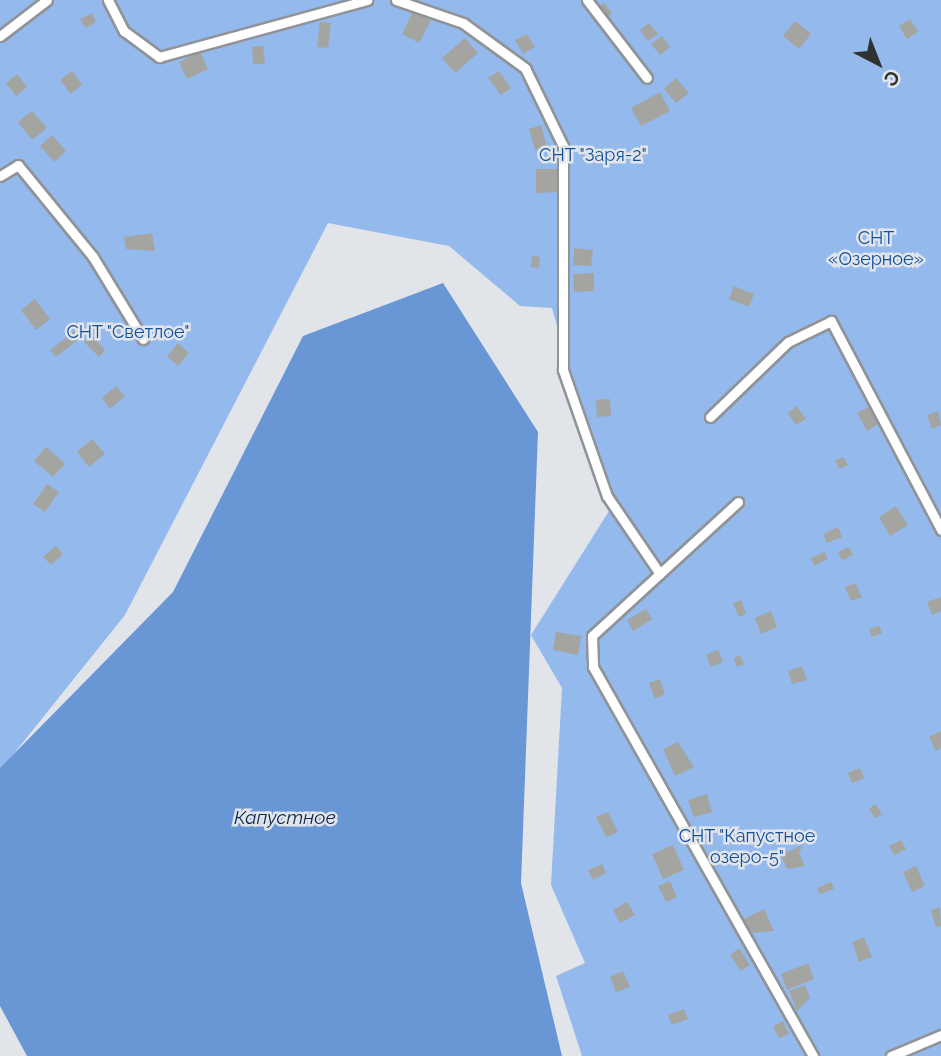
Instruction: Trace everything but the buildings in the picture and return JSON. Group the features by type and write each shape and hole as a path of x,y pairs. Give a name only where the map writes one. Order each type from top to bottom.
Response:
{"lane":[{"path":"0,36 33,4 47,0"},
{"path":"108,0 124,32 159,57 368,0"},
{"path":"396,0 463,23 525,68 564,146 563,370 607,496 660,574"},
{"path":"586,0 647,78"},
{"path":"0,176 18,165 93,257 143,339"},
{"path":"710,417 788,342 831,321 941,530"},
{"path":"738,502 592,636 593,667 813,1056"},
{"path":"891,1056 908,1053 941,1035"}],"green space":[{"path":"0,0 941,0 941,1056 582,1056 556,976 585,963 551,885 562,688 531,635 609,511 552,308 520,306 449,246 328,223 125,615 0,771"}],"water":[{"name":"Капустное","path":"443,283 538,432 521,883 562,1056 27,1056 0,1006 0,768 173,592 303,336"}],"park label":[{"name":"СНТ \"Заря-2\"","path":"593,155"},
{"name":"СНТ «Озерное»","path":"876,249"},
{"name":"СНТ \"Светлое\"","path":"128,332"},
{"name":"СНТ \"Капустное озеро-5\"","path":"747,847"}]}
